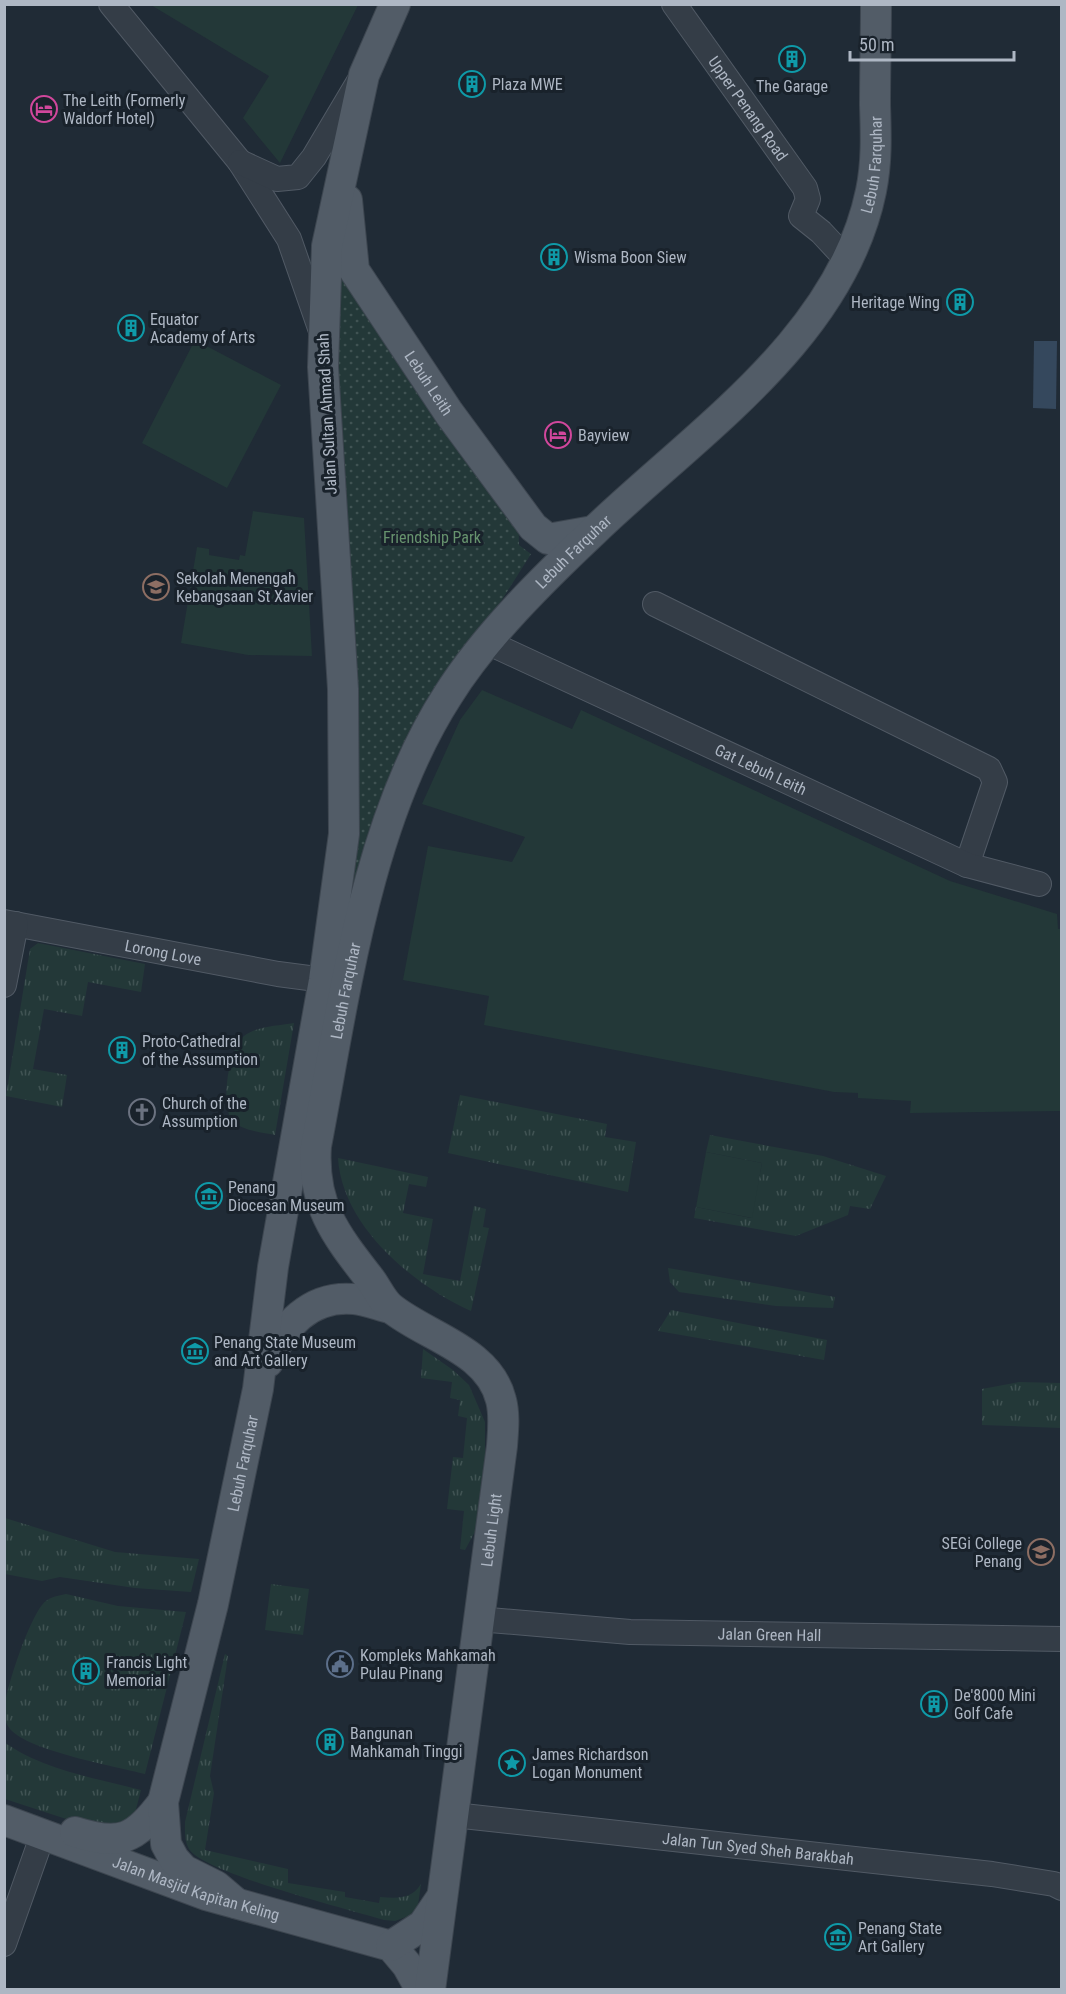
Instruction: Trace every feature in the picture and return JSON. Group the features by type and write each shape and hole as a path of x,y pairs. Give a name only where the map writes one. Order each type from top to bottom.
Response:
{"main road":[{"name":"Jalan Sultan Ahmad Shah","path":"344,834 343,689 322,333 327,246 364,75 395,4"},
{"name":"Lebuh Farquhar","path":"316,1146 348,974 394,807 417,753 447,695 487,642 593,531 654,479 762,376 821,307 848,261 863,222 876,157 876,4"},
{"name":"Lebuh Leith","path":"345,161 348,225 354,270 442,404 541,536 557,540 593,531"},
{"name":"Lebuh Farquhar","path":"236,1903 216,1886 184,1870 174,1859 166,1844 164,1802 213,1604 258,1389 273,1267 324,980 344,834"},
{"name":"Lebuh Light","path":"316,1146 314,1174 326,1213 347,1250 390,1308 482,1366 502,1402 502,1446 430,1989"},
{"path":"258,1389 276,1343 289,1324 304,1310 329,1301 353,1298 390,1308"},
{"name":"Lebuh Farquhar","path":"43,1834 70,1830 94,1838 120,1839 141,1830 164,1802"},
{"name":"Jalan Masjid Kapitan Keling","path":"4,1820 140,1871 236,1903 392,1946"},
{"path":"421,1989 407,1965 392,1946 423,1925 443,1897"}],"street":[{"path":"111,4 240,162 289,239 322,333"},
{"name":"Upper Penang Road","path":"674,4 805,188 808,198 801,216 821,232 848,261"},
{"path":"240,162 277,179 298,177 314,157 364,75"},
{"path":"655,604 989,770 995,782 967,865"},
{"name":"Gat Lebuh Leith","path":"487,642 967,865 1039,884"},
{"path":"4,985 10,923"},
{"name":"Lorong Love","path":"10,923 278,974 324,980"},
{"name":"Jalan Green Hall","path":"478,1619 630,1632 1062,1639"},
{"name":"Jalan Tun Syed Sheh Barakbah","path":"454,1815 992,1874 1042,1882 1062,1888"},
{"path":"4,1944 43,1834"}],"green space":[{"path":"151,5 358,5 280,163 243,118 269,76"},
{"name":"Friendship Park","path":"335,239 518,508 519,545 531,554 479,636 345,922"},
{"path":"195,340 281,385 227,488 142,443"},
{"path":"253,511 304,518 312,656 248,655 181,643 197,547 209,549 209,555 239,560 240,555 245,556"},
{"path":"482,690 572,729 581,710 950,881 1057,914 1058,929 1062,929 1061,1111 910,1113 911,1101 858,1098 858,1093 834,1092 484,1025 489,996 403,980 428,846 512,862 525,837 422,804 460,720"},
{"path":"38,943 145,964 141,992 88,982 82,1016 44,1009 33,1069 67,1075 62,1107 6,1096 30,949"},
{"path":"294,1023 275,1135 241,1127 232,1120 228,1113 227,1102 230,1063 239,1042 255,1030"},
{"path":"460,1095 607,1124 605,1137 636,1142 628,1192 448,1153"},
{"path":"710,1135 823,1156 886,1176 870,1209 850,1206 848,1215 796,1236 694,1218 696,1207 751,1218 762,1163 706,1152"},
{"path":"706,1152 762,1163 752,1218 696,1207"},
{"path":"338,1158 428,1177 426,1187 409,1184 403,1213 433,1219 423,1274 460,1281 474,1206 486,1209 483,1227 489,1228 471,1311 426,1286 384,1250 352,1207 342,1183"},
{"path":"668,1268 835,1297 833,1308 776,1306 679,1292 670,1282"},
{"path":"671,1310 827,1340 824,1360 658,1331"},
{"path":"423,1349 453,1370 469,1385 485,1422 485,1456 477,1528 465,1550 460,1549 464,1511 447,1509 453,1457 463,1458 467,1418 458,1416 460,1400 450,1398 452,1382 421,1378"},
{"path":"1019,1382 1061,1383 1061,1428 982,1425 982,1389"},
{"path":"5,1518 115,1552 199,1559 191,1592 135,1588 60,1577 42,1581 5,1574"},
{"path":"271,1584 309,1589 303,1635 265,1630"},
{"path":"66,1594 118,1606 186,1612 145,1774 53,1751 20,1737 6,1723 4,1711 10,1682 31,1624 44,1602"},
{"path":"225,1654 228,1656 210,1776 214,1793 205,1850 288,1869 288,1883 345,1892 345,1897 379,1903 380,1897 398,1898 408,1895 421,1884 418,1905 414,1914 395,1921 384,1920 311,1899 221,1869 200,1859 189,1849 185,1822"},
{"path":"4,1742 35,1760 52,1766 141,1790 135,1813 130,1820 100,1830 5,1799"}],"water":[{"path":"1034,341 1057,341 1056,409 1033,408"}],"place":[{"name":"The Garage","path":"792,59"},
{"name":"Plaza MWE","path":"472,84"},
{"name":"The Leith (Formerly Waldorf Hotel)","path":"44,109"},
{"name":"Wisma Boon Siew","path":"554,257"},
{"name":"Heritage Wing","path":"960,302"},
{"name":"Equator Academy of Arts","path":"131,328"},
{"name":"Bayview","path":"558,435"},
{"name":"Sekolah Menengah Kebangsaan St Xavier","path":"156,587"},
{"name":"Proto-Cathedral of the Assumption","path":"122,1050"},
{"name":"Church of the Assumption","path":"142,1112"},
{"name":"Penang Diocesan Museum","path":"209,1196"},
{"name":"Penang State Museum and Art Gallery","path":"195,1351"},
{"name":"SEGi College Penang","path":"1041,1552"},
{"name":"Kompleks Mahkamah Pulau Pinang","path":"340,1664"},
{"name":"Francis Light Memorial","path":"86,1671"},
{"name":"De'8000 Mini Golf Cafe","path":"934,1704"},
{"name":"Bangunan Mahkamah Tinggi","path":"330,1742"},
{"name":"James Richardson Logan Monument","path":"512,1763"},
{"name":"Penang State Art Gallery","path":"838,1937"}]}
